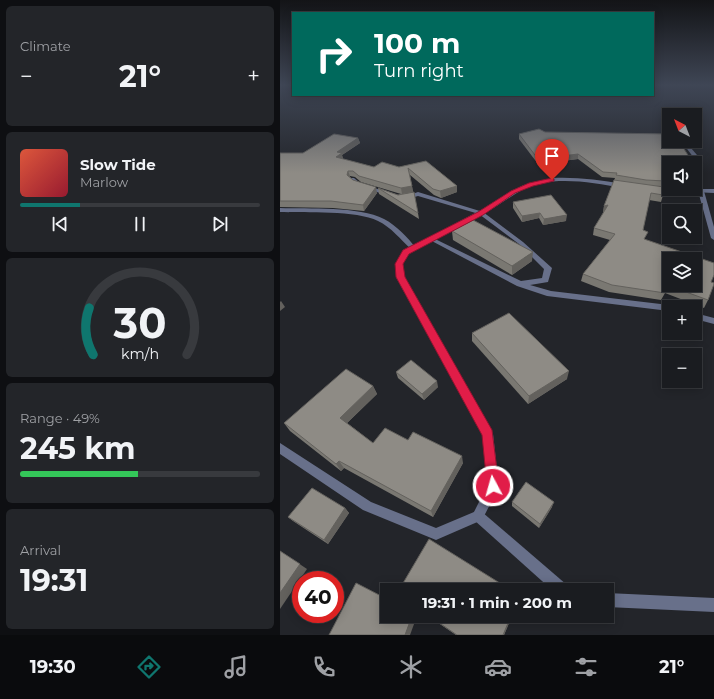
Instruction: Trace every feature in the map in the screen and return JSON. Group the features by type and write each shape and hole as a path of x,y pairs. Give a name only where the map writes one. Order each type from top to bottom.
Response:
{"street":[{"path":"689,148 695,156"},
{"path":"280,448 367,506 436,534 478,516 493,486 488,434 400,277 399,264 406,252 481,213 513,192 532,184 566,178 629,187"},
{"path":"352,179 358,184 402,198 418,194 481,213 521,243 548,268 545,280 520,284"},
{"path":"644,189 662,189"},
{"path":"702,191 714,191"},
{"path":"702,195 714,238"},
{"path":"280,210 364,215 381,219 413,248"},
{"path":"431,239 520,284 550,294 662,307"},
{"path":"702,318 714,321"},
{"path":"478,516 554,583"},
{"path":"614,600 714,605"}],"building":[{"path":"539,129 545,132 662,134 662,148 683,148 689,156 662,156 662,181 646,180 616,175 617,173 603,172 578,154 538,159 519,134"},
{"path":"334,134 358,138 337,152 342,153 336,157 374,167 382,162 399,167 426,161 457,186 440,191 433,189 408,168 412,186 401,188 359,176 353,171 348,171 347,175 353,180 376,187 363,205 331,201 280,201 280,153 303,153"},
{"path":"614,180 662,187 662,195 651,193 643,230 648,232 644,239 682,252 662,252 662,292 665,293 612,285 583,274 615,234 594,228 608,205 604,206"},
{"path":"378,188 398,195 414,192 418,213"},
{"path":"551,195 567,215 544,219 540,213 522,216 513,202"},
{"path":"473,220 533,252 512,266 452,231"},
{"path":"702,259 714,263 714,275 711,282 714,284 708,300 686,292 702,292"},
{"path":"509,313 569,371 529,396 472,333"},
{"path":"411,360 437,381 422,394 396,372"},
{"path":"346,369 373,386 340,418 373,443 385,428 408,440 413,432 462,456 431,511 339,461 336,464 284,423"},
{"path":"526,482 554,502 540,524 512,502"},
{"path":"312,488 345,508 324,540 288,517"},
{"path":"429,539 500,583 403,583"},
{"path":"280,551 300,564 295,571 292,571 292,576 280,593"},
{"path":"356,583 380,595 380,623 409,623 405,635 329,635 335,623 344,623 344,606"},
{"path":"439,623 508,623 503,635 457,635"}],"route":[{"path":"493,486 488,434 400,277 399,264 406,252 481,213 513,192 532,184 552,180"}]}
